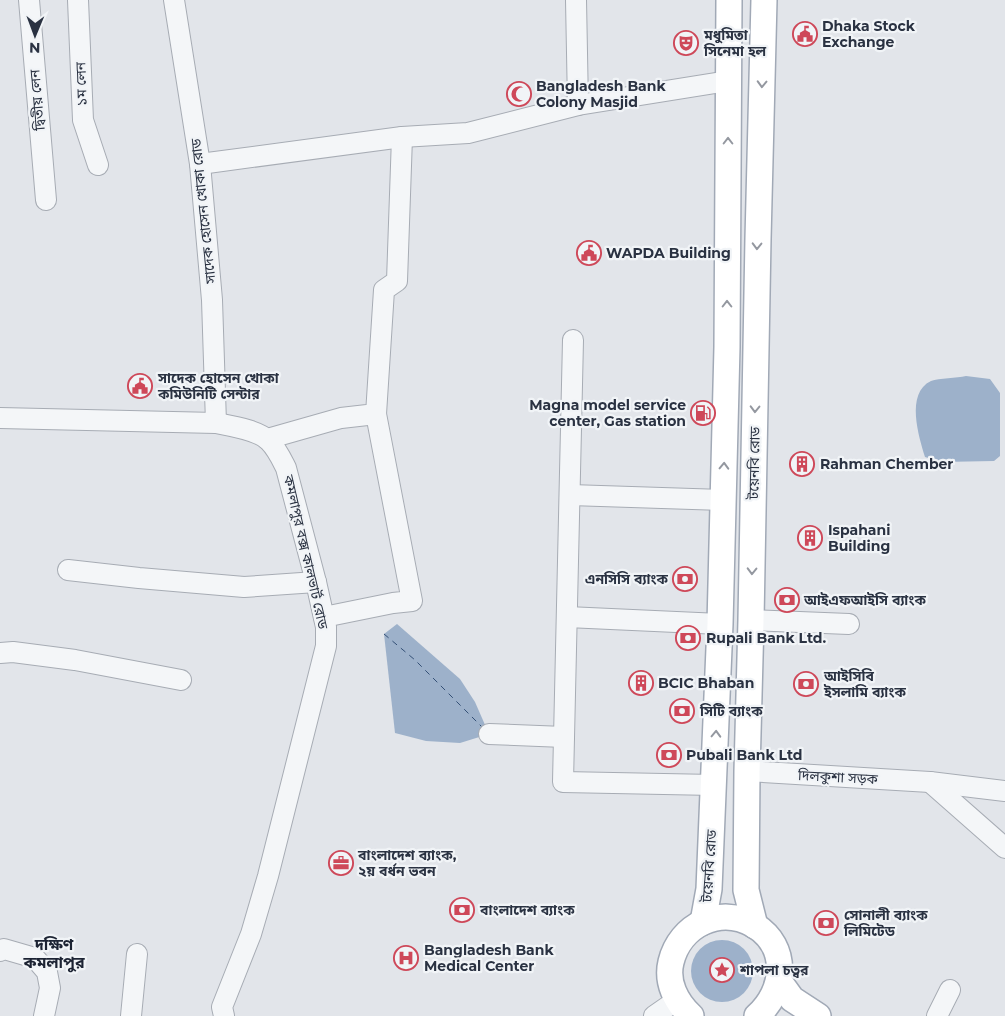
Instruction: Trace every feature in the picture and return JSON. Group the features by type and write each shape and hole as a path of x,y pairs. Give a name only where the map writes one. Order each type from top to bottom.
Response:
{"main road":[{"name":"টয়েনবি রোড","path":"705,911 709,889 720,624 727,347 729,0"},
{"name":"টয়েনবি রোড","path":"752,914 746,890 746,771 764,0"},
{"path":"684,1008 671,985 670,968 673,952 682,938 705,911 715,918 741,919 752,914 775,949 780,964 779,981 775,994 767,1007 757,1016"},
{"path":"779,981 792,999 818,1016"}],"street":[{"name":"দ্বিতীয় লেন","path":"28,0 46,200"},
{"name":"১ম লেন","path":"78,0 83,120 98,165"},
{"name":"সাদেক হোসেন খোকা রোড","path":"174,0 200,164 212,300 216,423"},
{"path":"576,0 578,106"},
{"path":"200,164 402,137 468,133 578,106 728,82"},
{"path":"324,618 392,603 412,601 376,414 384,290 397,281 402,137"},
{"path":"573,340 563,782 714,785"},
{"path":"0,418 216,423 244,429 268,439 341,418 376,414"},
{"name":"কমলাপুর বক্স কালভার্ট রোড","path":"224,1016 222,1007 251,934 268,876 326,646 326,627 316,582 286,468 278,452 268,439"},
{"path":"570,495 723,500"},
{"path":"68,570 139,578 244,586 316,582"},
{"path":"567,617 720,624"},
{"path":"751,620 849,624"},
{"path":"0,653 12,652 75,660 182,680"},
{"path":"489,734 564,737"},
{"name":"দিলকুশা সড়ক","path":"746,771 930,782 1005,791"},
{"path":"930,782 1005,848"},
{"path":"0,951 4,949 36,958 47,972 50,988 44,1016"},
{"path":"131,1016 138,954"},
{"path":"936,1016 950,990"},
{"path":"654,1016 684,1008"}],"water":[{"path":"966,376 990,379 1000,393 1000,456 994,461 941,462 925,457 917,427 916,405 918,395 923,387 931,381"},
{"path":"397,624 460,679 475,702 489,734 460,743 426,741 395,733 384,634"},
{"name":"শাপলা চত্বর","path":"722,940 734,942 744,949 751,959 753,971 751,983 744,993 734,1000 722,1002 710,1000 700,993 693,983 691,971 693,959 700,949 710,942"}],"ferry route":[{"path":"384,634 415,660 483,728"}],"place":[{"name":"Dhaka Stock Exchange","path":"805,34"},
{"name":"মধুমিতা সিনেমা হল","path":"686,43"},
{"name":"Bangladesh Bank Colony Masjid","path":"519,94"},
{"name":"WAPDA Building","path":"589,253"},
{"name":"সাদেক হোসেন খোকা কমিউনিটি সেন্টার","path":"140,386"},
{"name":"Magna model service center, Gas station","path":"703,413"},
{"name":"Rahman Chember","path":"802,464"},
{"name":"Ispahani Building","path":"810,538"},
{"name":"এনসিসি ব্যাংক","path":"685,579"},
{"name":"আইএফআইসি ব্যাংক","path":"787,600"},
{"name":"Rupali Bank Ltd.","path":"688,638"},
{"name":"BCIC Bhaban","path":"641,683"},
{"name":"আইসিবি ইসলামি ব্যাংক","path":"806,684"},
{"name":"সিটি ব্যাংক","path":"682,711"},
{"name":"Pubali Bank Ltd","path":"669,755"},
{"name":"বাংলাদেশ ব্যাংক, ২য় বর্ধন ভবন","path":"341,863"},
{"name":"বাংলাদেশ ব্যাংক","path":"462,910"},
{"name":"সোনালী ব্যাংক লিমিটেড","path":"826,923"},
{"name":"Bangladesh Bank Medical Center","path":"406,958"},
{"name":"শাপলা চত্বর","path":"722,970"}],"district":[{"name":"দক্ষিণ কমলাপুর","path":"54,953"}]}
